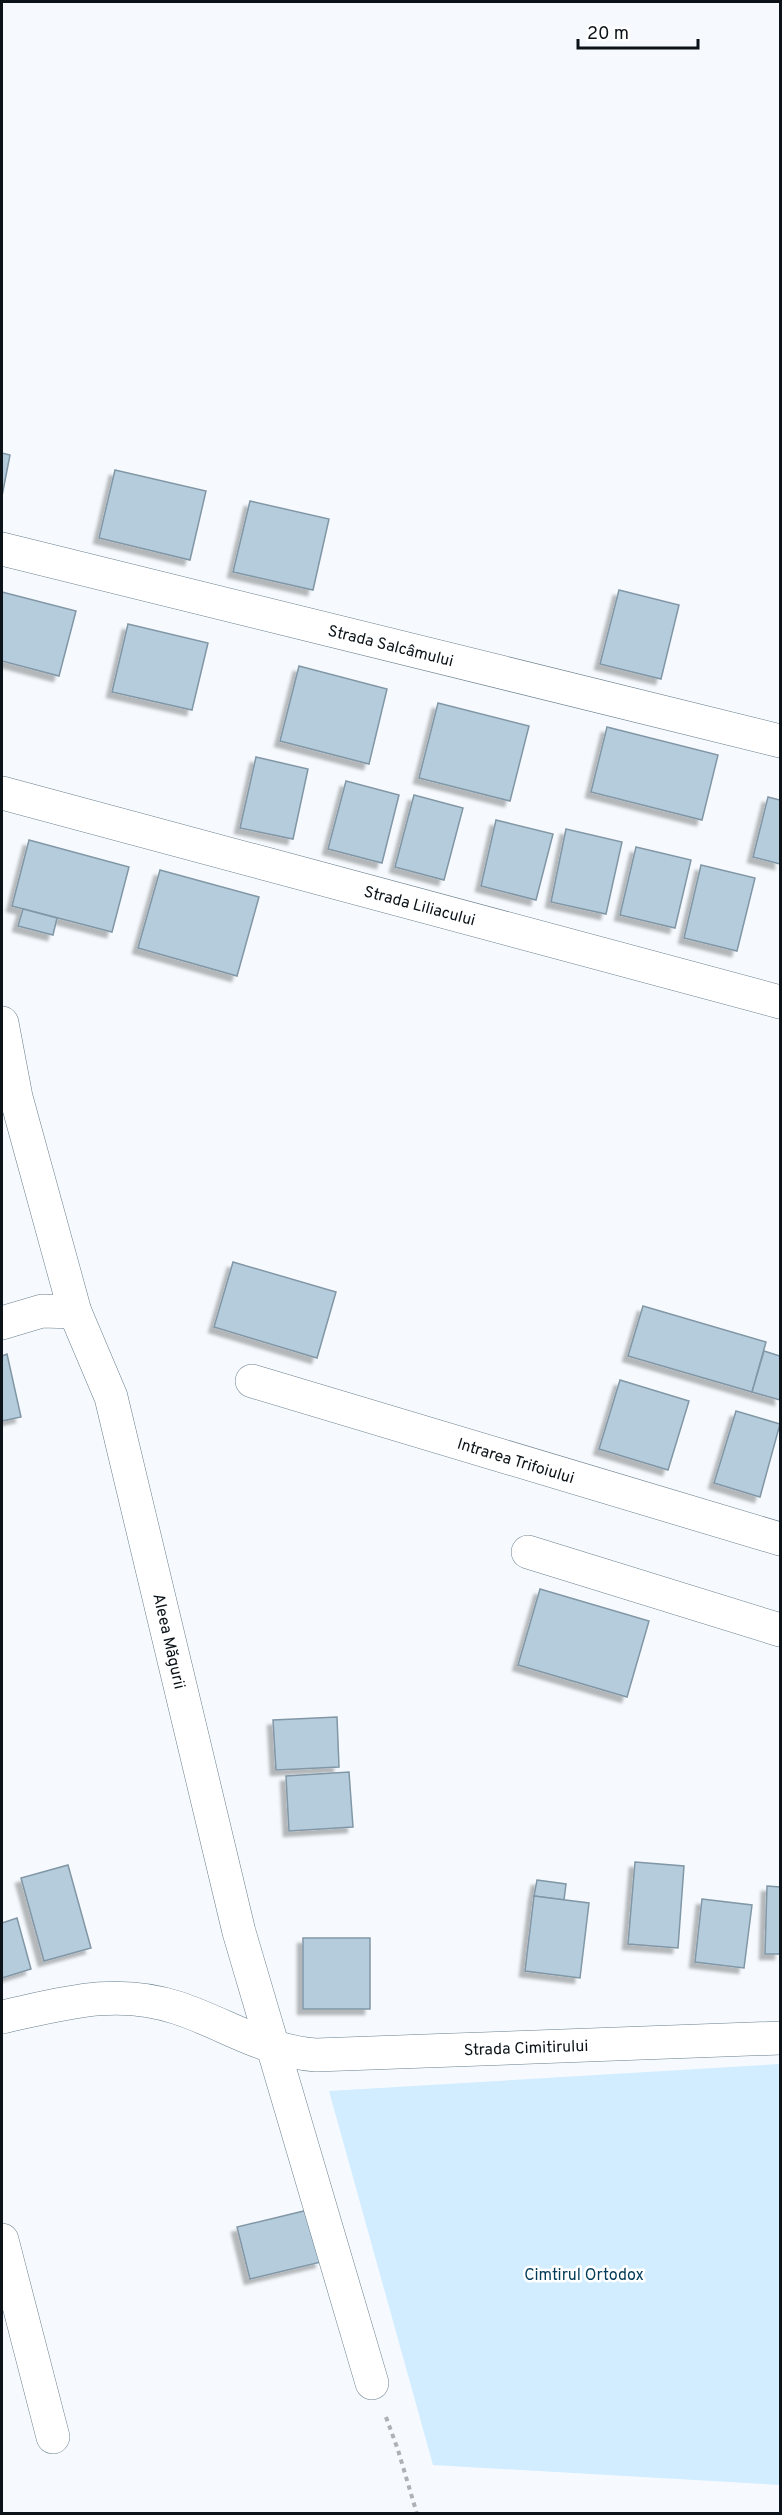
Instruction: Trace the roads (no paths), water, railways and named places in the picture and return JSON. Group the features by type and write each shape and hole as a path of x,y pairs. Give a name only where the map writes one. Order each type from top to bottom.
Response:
{"street":[{"name":"Strada Salcâmului","path":"2,549 780,741"},
{"name":"Strada Liliacului","path":"2,793 780,1002"},
{"name":"Aleea Măgurii","path":"2,1023 9,1099 75,1312 111,1397 239,1932 272,2048"},
{"path":"2,1323 42,1311 75,1312"},
{"name":"Intrarea Trifoiului","path":"252,1381 780,1539"},
{"path":"528,1552 780,1630"},
{"name":"Strada Cimitirului","path":"2,2017 89,1998 130,1997 177,2008 272,2048 291,2053 316,2055 780,2038"},
{"path":"272,2048 372,2383"},
{"path":"2,2240 53,2437"}],"park label":[{"name":"Cimtirul Ortodox","path":"584,2274"}]}
